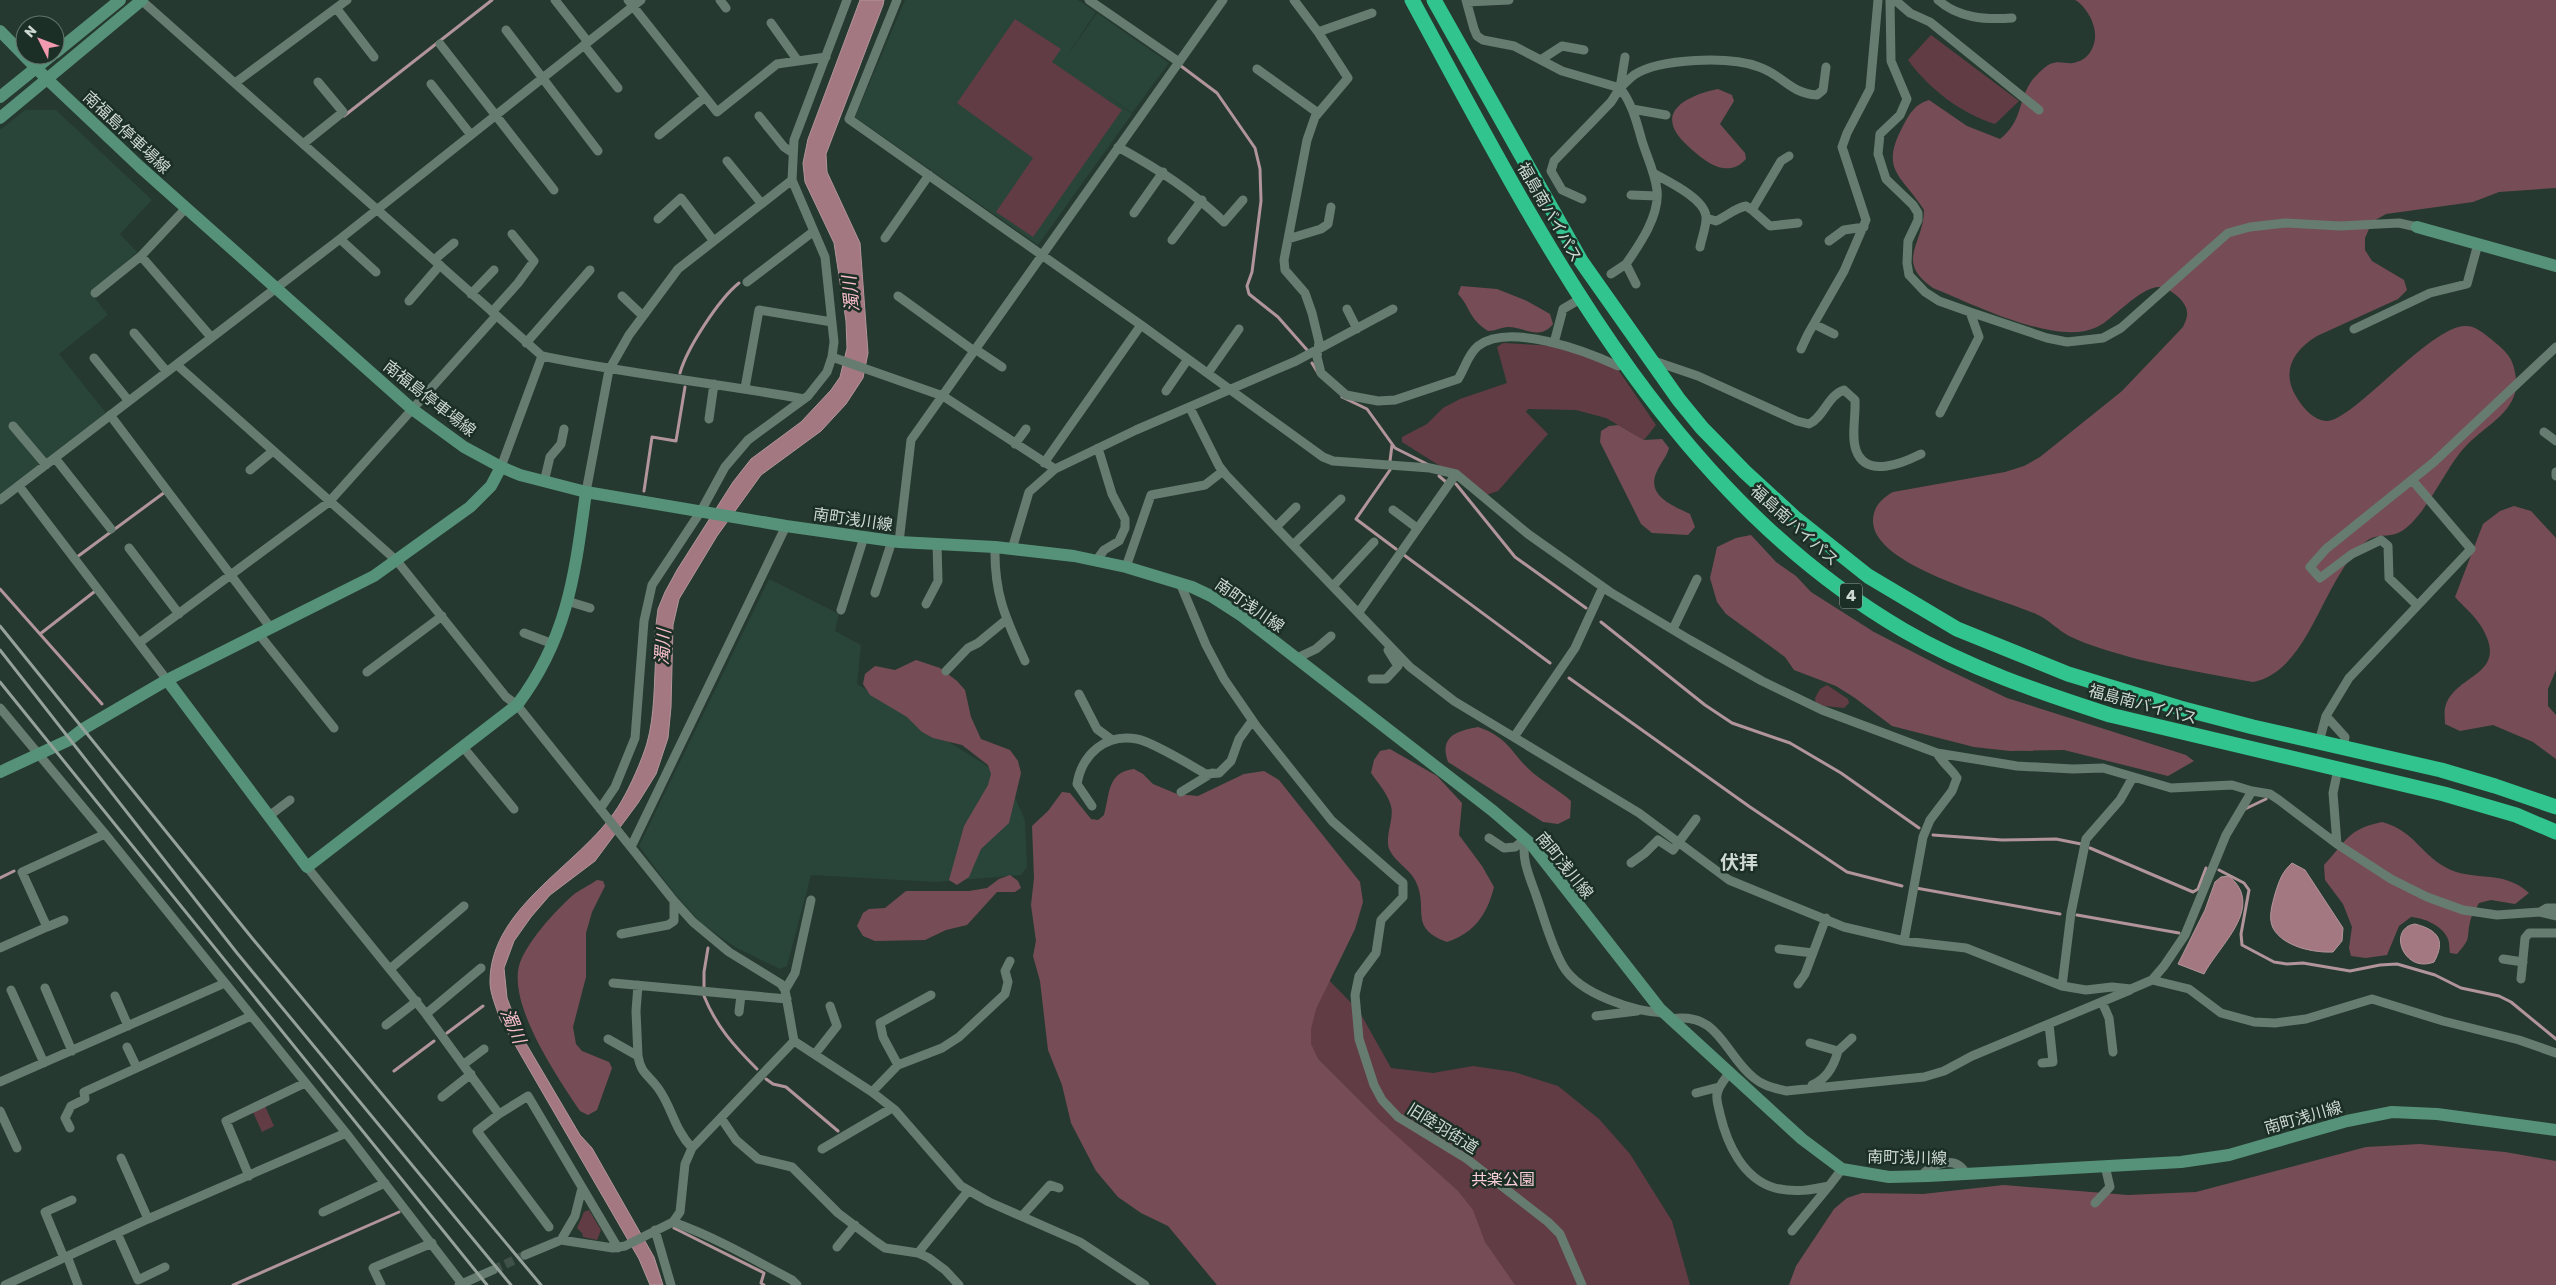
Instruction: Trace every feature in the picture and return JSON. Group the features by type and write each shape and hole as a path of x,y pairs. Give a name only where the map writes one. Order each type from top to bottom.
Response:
{"highway":[{"name":"福島南バイパス","path":"1412,0 1510,179 1553,253 1583,302 1633,376 1671,426 1728,488 1806,561 1844,591 1902,629 1940,650 2006,679 2110,715 2444,794 2516,815 2556,832"},
{"name":"福島南バイパス","path":"1434,0 1581,261 1702,428 1745,472 1821,540 1868,576 1957,629 2068,674 2180,708 2450,773 2556,807"}],"street":[{"path":"65,45 120,0"},
{"path":"0,118 141,0 542,356 609,370 745,388 804,399"},
{"path":"235,83 347,0"},
{"path":"554,0 618,88"},
{"path":"0,500 128,400 177,365 211,337 340,240 586,44 631,3 641,0"},
{"path":"720,0 726,8"},
{"path":"603,812 635,738 644,621 652,585 703,511 714,484 735,454 748,440 804,399 827,372 834,357 824,257 814,231 796,195 792,180 794,140 847,0"},
{"path":"897,0 850,119 1208,373 1323,458 1333,461 1430,468 1456,474 1528,534 1603,587 1762,681 1822,710 1937,753 2017,766 2073,769 2103,768 2171,788 2232,785 2270,794 2337,844 2400,883 2427,897 2463,910 2497,915 2540,912 2556,916"},
{"path":"1089,0 1179,62"},
{"path":"875,593 896,542 911,440 1224,0"},
{"path":"1294,0 1318,32 1348,78 1318,113 1307,140 1284,260 1285,270 1305,293 1319,342 1316,349 1321,373 1346,395 1378,401 1395,400 1458,379 1469,355 1488,341 1521,338 1536,338 1554,343 1596,356 1618,366"},
{"path":"1509,0 1467,1 1477,36 1483,40 1514,46 1562,71 1620,88"},
{"path":"1801,349 1844,271 1864,227 1865,212 1851,178 1842,147 1847,133 1870,89 1878,0"},
{"path":"1890,0 1891,61 1907,99 1900,115 1880,134 1878,145 1881,167 1892,186 1913,205 1918,213 1918,220 1908,241 1909,275 1916,285 1932,296 1970,312 2047,338 2067,342 2103,338 2120,328 2228,233 2250,227 2285,223 2340,226 2400,223 2556,266"},
{"path":"1895,0 1910,13 1930,22 2039,110"},
{"path":"1938,0 1964,15 1985,19 2012,18"},
{"path":"631,3 717,112 777,64 826,57"},
{"path":"336,8 374,58"},
{"path":"1318,32 1372,13"},
{"path":"770,24 798,61"},
{"path":"506,30 598,151"},
{"name":"南福島停車場線","path":"0,31 47,79 186,208 412,409 464,447 501,467"},
{"path":"440,44 554,190"},
{"path":"1542,59 1562,46 1584,50"},
{"path":"1611,274 1626,264 1645,233 1657,196 1653,173 1632,109 1620,88 1625,57"},
{"path":"1582,199 1562,190 1550,170 1554,161 1611,102 1620,88 1635,75 1648,70 1702,59 1739,62 1759,66 1777,76 1794,90 1817,96 1822,90 1826,67"},
{"path":"0,97 41,65"},
{"path":"1257,69 1318,113"},
{"path":"303,144 344,112 318,82"},
{"path":"430,84 471,135"},
{"path":"659,135 705,97"},
{"path":"1632,109 1666,114"},
{"path":"759,116 784,147 793,153"},
{"path":"1118,147 1163,172 1202,200 1224,222 1243,200"},
{"path":"1752,210 1768,186 1781,160 1789,156"},
{"path":"727,161 761,203"},
{"path":"1134,213 1163,172"},
{"path":"1653,173 1676,186 1702,206 1706,218 1700,246"},
{"path":"886,238 929,175"},
{"path":"307,867 517,705 545,664 567,601 609,370 629,335 678,269 792,180"},
{"path":"1632,195 1657,196"},
{"path":"658,219 681,198 713,240"},
{"path":"1172,240 1202,200"},
{"path":"1706,218 1716,221 1727,216 1738,207 1746,206 1770,226 1798,223"},
{"path":"1288,239 1321,229 1328,224 1331,207"},
{"path":"95,293 142,256 186,208"},
{"path":"1829,241 1844,230 1864,227"},
{"path":"747,282 814,231"},
{"path":"139,643 329,502 494,314 534,261 512,234"},
{"path":"340,240 376,272"},
{"path":"409,301 454,242"},
{"path":"2354,329 2430,293 2467,284 2478,244"},
{"path":"142,256 211,337"},
{"path":"1626,264 1636,284"},
{"path":"471,294 494,270"},
{"path":"526,343 590,270"},
{"path":"622,296 644,316"},
{"path":"898,296 1002,367"},
{"path":"1554,343 1562,309 1575,302"},
{"path":"1347,309 1357,329"},
{"path":"1012,549 1029,492 1055,469 1098,448 1296,361 1393,309"},
{"path":"745,388 758,310 832,322"},
{"path":"1940,413 1979,337 1970,312"},
{"path":"1814,324 1834,334"},
{"path":"1044,463 1141,325"},
{"path":"1208,373 1239,329"},
{"path":"134,333 167,372"},
{"path":"2417,605 2389,578 2388,546 2381,540 2352,554 2320,578 2310,567 2326,549 2413,481 2556,347"},
{"path":"0,772 69,740 83,729 167,680 374,576 470,507 491,486 501,467 542,356"},
{"path":"834,357 942,396 1055,469"},
{"path":"94,358 128,400"},
{"path":"1166,391 1188,359"},
{"path":"1651,360 1698,376 1797,421 1809,424 1817,419 1837,393 1844,390 1855,400 1856,450 1864,462 1882,467 1903,463 1921,454"},
{"path":"177,365 397,561 506,697 517,705 674,901 704,933 743,961 777,981 786,995 794,1041 872,1092 892,1108 910,1125 957,1182 968,1191 1080,1242 1145,1285"},
{"path":"709,419 714,384"},
{"path":"1190,408 1223,472 1277,526 1410,667 1432,684 1514,737 1640,813 1729,880 1763,895 1826,918 1844,927 1904,941 1966,948 2062,986 2086,990 2112,988 2131,990"},
{"path":"110,415 270,627"},
{"path":"14,426 46,465"},
{"path":"544,482 550,457 561,444 564,429"},
{"path":"1015,444 1026,429"},
{"path":"2544,432 2556,441"},
{"path":"1096,561 1104,550 1119,541 1125,528 1125,519 1112,494 1098,448"},
{"path":"250,470 273,451"},
{"path":"56,458 111,529"},
{"name":"南町浅川線","path":"501,467 544,482 586,492 786,526 896,542 995,547 1074,556 1126,567 1180,583 1212,596 1242,616 1493,811 1524,839 1668,1016 1802,1139 1842,1169 1890,1176 1921,1176 2181,1162 2229,1155 2347,1121 2392,1112 2437,1114 2556,1130"},
{"path":"1126,567 1151,495 1205,485 1223,472"},
{"path":"1359,612 1456,474"},
{"path":"2318,742 2326,716 2349,678 2471,549 2413,481"},
{"path":"18,486 139,643 307,867 417,1002 500,1114"},
{"path":"1294,544 1341,499"},
{"path":"1277,526 1296,508"},
{"path":"1393,510 1417,528"},
{"path":"631,847 786,526"},
{"path":"841,610 864,537"},
{"path":"1334,586 1374,542"},
{"path":"926,604 938,581 938,544"},
{"path":"995,547 995,583 1006,620 1024,661"},
{"path":"129,548 179,614"},
{"path":"1673,629 1697,579"},
{"name":"旧陸羽街道","path":"1180,583 1220,670 1252,720 1332,821 1403,883 1403,897 1381,920 1376,953 1359,976 1356,989 1359,1039 1371,1077 1382,1100 1398,1118 1467,1159 1548,1222 1560,1234 1582,1285"},
{"path":"1514,737 1575,648 1603,587"},
{"path":"567,601 590,608"},
{"path":"367,672 442,616"},
{"path":"946,671 968,648 978,643 1006,620"},
{"path":"258,633 334,728"},
{"path":"524,633 553,644"},
{"path":"1296,658 1316,649 1330,636"},
{"path":"1372,679 1386,679 1398,666 1384,646 1382,636"},
{"path":"1079,694 1096,729 1112,740"},
{"path":"0,708 105,834 346,1133 432,1244 460,1284 493,1270"},
{"path":"2326,716 2345,737 2343,748"},
{"path":"1092,806 1077,784 1079,769 1086,757 1101,745 1112,740 1138,739 1206,774 1219,773 1231,761 1239,739 1252,720"},
{"path":"463,747 514,809"},
{"path":"1904,941 1922,837 1930,820 1952,791 1957,778 1953,771 1943,764 1937,753"},
{"path":"2337,844 2333,793 2338,769"},
{"path":"1181,792 1212,774"},
{"path":"2062,986 2071,913 2086,839 2120,800 2133,777"},
{"path":"1524,839 1522,854 1547,928 1564,967 1592,991 1640,1010 1683,1017 1708,1025 1753,1078 1770,1087 1786,1091 1924,1077 1944,1071 1972,1056 2152,980 2179,947 2226,834 2252,790"},
{"path":"269,816 290,800"},
{"path":"1631,863 1658,840 1673,850 1696,819"},
{"path":"47,928 22,872 105,834"},
{"path":"1489,838 1504,848 1515,847 1524,839"},
{"path":"786,995 795,974 810,900"},
{"path":"621,934 668,926 674,921 674,901"},
{"path":"390,969 464,906"},
{"path":"2540,912 2547,908 2556,908"},
{"path":"1798,984 1805,974 1814,953 1826,918"},
{"path":"0,948 64,920"},
{"path":"2521,979 2525,938 2529,933 2556,933"},
{"path":"1779,949 1814,953"},
{"path":"2503,959 2523,962"},
{"path":"872,1092 898,1065 950,1044 1001,998 1008,989 1005,971 1010,961"},
{"path":"426,1014 481,968"},
{"path":"2152,980 2189,989 2221,1013 2254,1022 2275,1023 2306,1019 2372,1000 2443,1021 2519,1040 2556,1053"},
{"path":"0,1082 225,983"},
{"path":"613,983 741,995 786,995"},
{"path":"638,985 636,1011 638,1056 643,1073 659,1089 674,1122 692,1148"},
{"path":"45,988 72,1051"},
{"path":"10,990 44,1063"},
{"path":"739,1012 741,995"},
{"path":"898,1065 883,1037 880,1023 931,995"},
{"path":"116,996 128,1026"},
{"path":"386,1025 417,1002"},
{"path":"2102,1002 2109,1018 2113,1052"},
{"path":"815,1054 837,1026 830,1006"},
{"path":"1596,1016 1640,1010"},
{"path":"70,1128 65,1118 71,1106 85,1099 84,1092 251,1016"},
{"path":"2042,1064 2053,1062 2049,1024"},
{"path":"1800,1089 1821,1081 1835,1065 1838,1051 1852,1038"},
{"path":"608,1040 638,1056"},
{"path":"525,1255 561,1240 621,1247 673,1222 680,1212 685,1164 692,1148 794,1041"},
{"path":"1810,1043 1838,1051"},
{"path":"127,1046 137,1068"},
{"path":"464,1064 484,1049"},
{"path":"1730,1072 1719,1087 1716,1097 1724,1132 1740,1162 1756,1178 1774,1187 1794,1191 1829,1186"},
{"path":"442,1097 471,1074"},
{"path":"249,1176 226,1121 305,1083"},
{"path":"1696,1093 1719,1087"},
{"path":"549,1227 477,1132 528,1096 582,1188 621,1247"},
{"path":"822,1149 892,1108"},
{"path":"0,1111 17,1148"},
{"path":"720,1118 736,1140 758,1159 792,1167 838,1213 885,1248 918,1253 945,1270 959,1285"},
{"path":"9,1284 148,1219 346,1133"},
{"path":"121,1158 148,1219"},
{"path":"2096,1203 2110,1187 2105,1166"},
{"path":"1792,1231 1842,1169"},
{"path":"322,1212 385,1182"},
{"path":"1022,1216 1050,1185 1059,1188"},
{"path":"561,1240 575,1216 582,1188"},
{"path":"918,1253 968,1191"},
{"path":"72,1200 45,1212 78,1285"},
{"path":"673,1222 704,1234 792,1283"},
{"path":"837,1248 855,1225"},
{"path":"652,1232 671,1285"},
{"path":"117,1233 138,1280 166,1267"},
{"path":"381,1285 373,1268 432,1244"}],"shaded area":[{"path":"905,0 1078,0 1096,12 1062,63 1097,13 1169,63 1132,113 1099,89 1132,114 1038,245 855,117"},
{"path":"2075,0 2556,0 2556,188 2499,192 2473,202 2386,214 2372,222 2365,238 2365,250 2372,261 2404,280 2407,290 2398,299 2317,336 2308,342 2295,356 2289,373 2293,391 2301,404 2314,417 2326,421 2338,417 2354,407 2434,340 2452,329 2467,326 2483,333 2506,352 2515,370 2515,393 2500,416 2471,440 2457,456 2425,506 2408,527 2398,533 2371,538 2353,555 2339,575 2303,641 2289,660 2273,674 2253,682 2137,659 2077,640 2038,615 1942,579 1916,566 1894,553 1879,538 1873,521 1874,512 1878,504 1893,492 2005,472 2024,466 2040,457 2122,391 2183,327 2187,318 2186,308 2181,300 2174,293 2161,287 2145,291 2097,327 2080,332 2060,332 2015,321 1933,288 1921,278 1915,269 1914,252 1923,222 1924,210 1901,180 1893,163 1896,141 1908,117 1916,107 1929,100 1967,126 2000,139 2013,125 2028,87 2041,71 2053,63 2080,61 2089,54 2094,43 2095,30 2088,14"},
{"path":"1718,89 1732,95 1734,101 1720,124 1745,153 1746,159 1739,165 1731,168 1716,166 1701,157 1678,135 1673,125 1673,116 1677,108 1684,102 1694,96"},
{"path":"25,110 56,110 152,200 120,234 137,252 91,293 108,315 59,354 106,413 0,494 0,130"},
{"path":"1461,286 1497,289 1527,301 1550,314 1553,324 1543,332 1532,332 1508,327 1488,331 1477,322 1458,294"},
{"path":"1618,425 1644,440 1662,439 1669,448 1658,469 1654,486 1668,503 1690,514 1695,527 1688,535 1652,533 1641,524 1600,442 1601,431 1609,426"},
{"path":"2514,506 2531,511 2556,538 2556,670 2548,689 2548,706 2556,715 2556,759 2533,742 2493,725 2460,731 2445,724 2445,708 2450,697 2458,688 2478,673 2490,655 2489,643 2481,626 2455,597 2483,524 2500,511"},
{"path":"1751,535 1776,562 1796,576 1811,592 1874,632 1944,668 2007,698 2186,755 2194,761 2168,776 2064,750 2010,751 1974,747 1892,726 1836,686 1794,670 1785,657 1726,614 1717,602 1710,578 1717,547 1736,538"},
{"path":"769,579 839,614 835,631 861,645 857,684 1006,778 1025,820 1027,867 1021,875 936,882 811,875 787,966 780,969 735,947 702,924 674,893 639,846"},
{"path":"916,660 940,668 957,681 965,690 971,717 981,739 1010,750 1018,761 1021,773 1009,823 981,849 969,877 957,885 949,880 964,826 988,785 991,774 988,765 962,745 933,738 922,732 907,717 870,695 863,684 865,674 875,666 895,670"},
{"path":"1478,727 1489,731 1504,741 1533,773 1571,801 1570,818 1558,824 1543,822 1448,762 1446,747 1451,737 1456,733"},
{"path":"1390,749 1437,776 1462,803 1459,835 1482,866 1494,887 1488,906 1478,922 1465,934 1447,942 1427,930 1423,923 1421,900 1415,880 1389,849 1391,806 1385,793 1371,773 1374,760 1380,751"},
{"path":"1134,769 1143,774 1153,784 1177,794 1198,796 1244,774 1264,771 1279,780 1360,882 1363,902 1355,929 1316,1009 1311,1029 1311,1044 1318,1059 1378,1119 1458,1191 1473,1210 1485,1242 1515,1285 1217,1285 1168,1226 1141,1213 1118,1197 1096,1171 1071,1123 1062,1085 1048,1050 1040,981 1033,956 1036,941 1031,905 1034,878 1032,826 1048,811 1062,792 1070,793 1091,819 1098,820 1104,815 1114,779 1125,771"},
{"path":"2382,822 2401,830 2445,867 2456,872 2508,881 2529,893 2515,904 2491,900 2479,903 2472,915 2467,941 2457,954 2450,953 2448,939 2441,929 2427,921 2411,917 2399,926 2387,955 2366,958 2351,956 2349,948 2352,927 2343,904 2325,880 2324,865 2354,833 2361,828"},
{"path":"1010,875 1018,881 1021,888 1015,892 997,892 967,925 946,930 925,940 875,941 863,936 857,926 863,913 869,909 885,908 906,891 969,891 987,888 999,879"},
{"path":"597,880 603,881 605,886 592,912 586,933 586,977 573,1027 576,1044 582,1051 609,1062 612,1068 597,1110 588,1115 580,1111 537,1042 521,1001 518,983 519,966 522,957 541,928 572,896"},
{"path":"2420,1144 2505,1152 2556,1161 2556,1285 1789,1285 1796,1266 1834,1209 1847,1198 1862,1193 1923,1194 2004,1185 2128,1195 2196,1192 2366,1147"}],"green space":[{"path":"1015,19 1061,49 1052,62 1122,110 1033,237 996,212 1033,158 957,103"},
{"path":"1931,35 2019,101 1995,124 1970,114 1947,99 1916,71 1908,60"},
{"path":"1503,343 1556,346 1610,365 1619,371 1656,425 1644,440 1606,418 1576,410 1528,409 1526,412 1548,434 1498,491 1486,495 1402,442 1402,437 1427,424 1443,408 1460,399 1507,383 1497,347"},
{"path":"1827,685 1848,699 1849,703 1844,708 1816,705 1815,698 1820,689"},
{"name":"共楽公園","path":"1285,935 1359,1011 1391,1068 1433,1073 1473,1066 1514,1072 1558,1086 1599,1119 1630,1154 1672,1221 1690,1285 1439,1285 1231,960"},
{"path":"265,1106 274,1126 262,1132 253,1112"},
{"path":"589,1210 601,1230 597,1240 583,1237 577,1228 584,1212"}],"water":[{"name":"濁川","path":"860,0 884,0 826,154 827,172 860,243 868,353 863,378 846,404 821,431 761,475 717,536 679,599 673,625 671,707 668,738 656,774 638,803 595,861 550,895 531,917 514,941 504,968 507,998 521,1035 580,1135 592,1148 654,1257 663,1285 650,1285 639,1259 500,1019 490,986 494,954 506,930 522,907 605,824 621,802 632,781 645,750 652,721 656,652 653,649 658,609 677,570 733,482 751,459 801,422 831,390 840,377 847,348 846,321 834,243 805,182 803,163 808,139"},
{"path":"2292,863 2305,870 2343,928 2342,941 2333,952 2300,948 2284,940 2273,928 2271,916 2275,894 2281,877"},
{"path":"2229,876 2239,888 2243,900 2236,926 2204,974 2178,964 2205,910 2215,882 2221,877"},
{"path":"2415,924 2429,929 2438,937 2439,948 2434,962 2423,964 2414,962 2402,949 2402,933 2407,927"}],"waterway":[{"path":"344,116 492,0"},
{"path":"1181,66 1217,93 1255,148 1260,169 1261,201 1252,272 1247,286 1249,294 1278,317 1308,351"},
{"path":"680,373 696,338 713,312 739,283"},
{"path":"1312,363 1318,373"},
{"path":"644,491 652,437 676,441 685,387"},
{"path":"1342,397 1367,409 1395,448 1429,465"},
{"path":"1390,461 1392,445"},
{"path":"1390,470 1356,519 1396,549"},
{"path":"1439,476 1446,482"},
{"path":"1456,484 1515,557 1586,608"},
{"path":"77,557 165,492"},
{"path":"1404,555 1550,663"},
{"path":"0,589 102,704"},
{"path":"40,634 94,592"},
{"path":"1601,622 1705,705 1732,723 1790,743 1841,773 1919,828"},
{"path":"1569,678 1750,807 1847,872 1902,886"},
{"path":"2245,809 2266,799"},
{"path":"1933,835 2002,840 2056,839 2081,844"},
{"path":"2090,848 2193,892 2198,889 2206,868"},
{"path":"2219,870 2244,883 2249,890 2241,934 2242,945 2274,962 2287,964 2303,963 2350,971 2380,965 2397,964 2435,975 2461,988 2499,996 2511,1002 2556,1039"},
{"path":"0,878 14,871"},
{"path":"1916,888 2060,914"},
{"path":"2077,915 2179,933"},
{"path":"704,987 704,972 708,948"},
{"path":"704,996 714,1017 726,1035 757,1069"},
{"path":"447,1033 483,1006"},
{"path":"394,1071 434,1041"},
{"path":"766,1079 773,1084 786,1087 838,1131"},
{"path":"233,1285 399,1212"},
{"path":"674,1228 764,1273 761,1283 764,1285"}],"tunnel":[{"path":"493,1270 525,1255"}],"railway":[{"path":"0,626 252,938 541,1285"},
{"path":"0,650 237,953 511,1285"},
{"path":"0,682 487,1285"}],"district":[{"name":"伏拝","path":"1739,862"}]}
